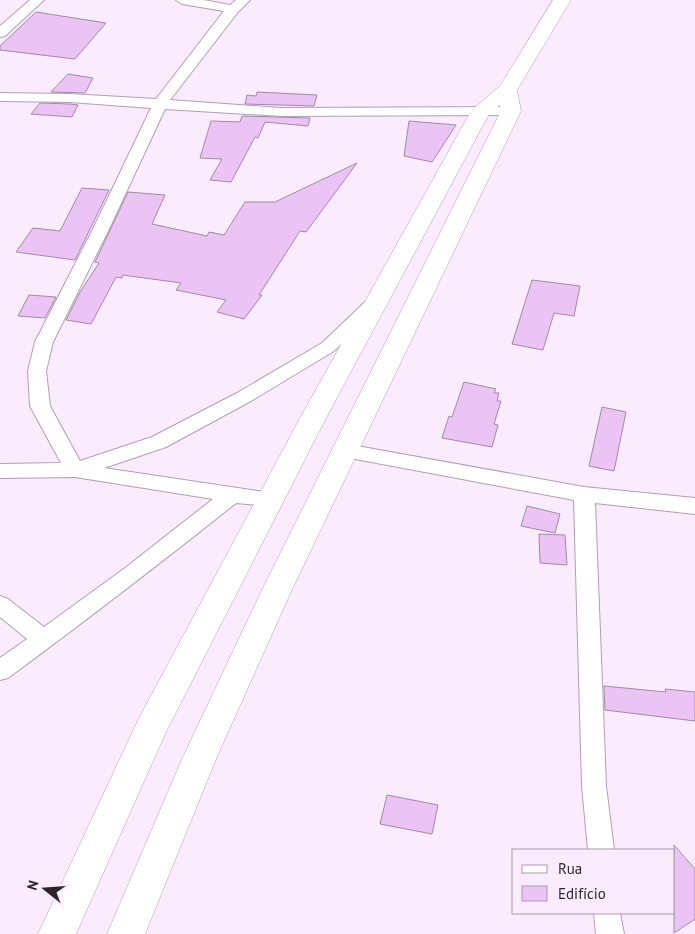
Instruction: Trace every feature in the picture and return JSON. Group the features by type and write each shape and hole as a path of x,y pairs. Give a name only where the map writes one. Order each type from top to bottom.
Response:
{"main road":[{"path":"126,934 199,759 275,594 346,451 465,202 509,101 562,0"},
{"path":"57,934 152,728 378,299 481,111 509,101"}],"street":[{"path":"0,33 38,0"},
{"path":"182,0 239,4"},
{"path":"75,470 40,406 37,371 44,342 102,227 160,104 239,4"},
{"path":"0,97 160,104 280,112 481,111"},
{"path":"75,470 159,442 244,397 328,347 378,299"},
{"path":"346,451 584,494 695,506"},
{"path":"0,471 75,470 232,495 271,499"},
{"path":"584,494 594,786 601,849"},
{"path":"0,671 133,574 232,495"},
{"path":"0,605 44,640"},
{"path":"608,914 610,934"}],"building":[{"path":"36,12 106,23 75,59 0,50 0,46"},
{"path":"68,74 93,78 85,93 51,92"},
{"path":"257,92 317,95 314,106 245,104 247,95 256,96"},
{"path":"40,103 78,105 72,117 31,114"},
{"path":"242,116 310,118 308,126 265,122 258,138 255,137 231,182 210,180 222,159 200,158 211,121 240,122"},
{"path":"409,121 456,125 432,162 404,156"},
{"path":"357,163 306,232 300,231 259,295 262,295 244,319 217,312 226,300 176,290 181,283 123,275 122,278 116,277 91,324 66,320 80,292 99,263 95,262 128,192 165,195 152,224 207,236 209,232 224,235 245,202 275,202"},
{"path":"82,188 109,190 75,260 16,252 33,228 60,231"},
{"path":"532,280 580,286 574,316 554,313 543,350 512,344"},
{"path":"29,295 56,297 45,318 18,316"},
{"path":"464,382 496,389 494,393 499,393 497,401 501,401 494,424 498,425 492,447 442,438 449,416 452,417"},
{"path":"602,407 626,412 614,471 589,466"},
{"path":"527,506 560,514 555,533 521,526"},
{"path":"539,534 565,535 567,565 540,563"},
{"path":"604,686 666,692 665,689 695,692 695,721 605,710"},
{"path":"387,795 438,805 432,834 380,824"},
{"path":"674,845 695,869 695,919 674,933 675,849"}]}
